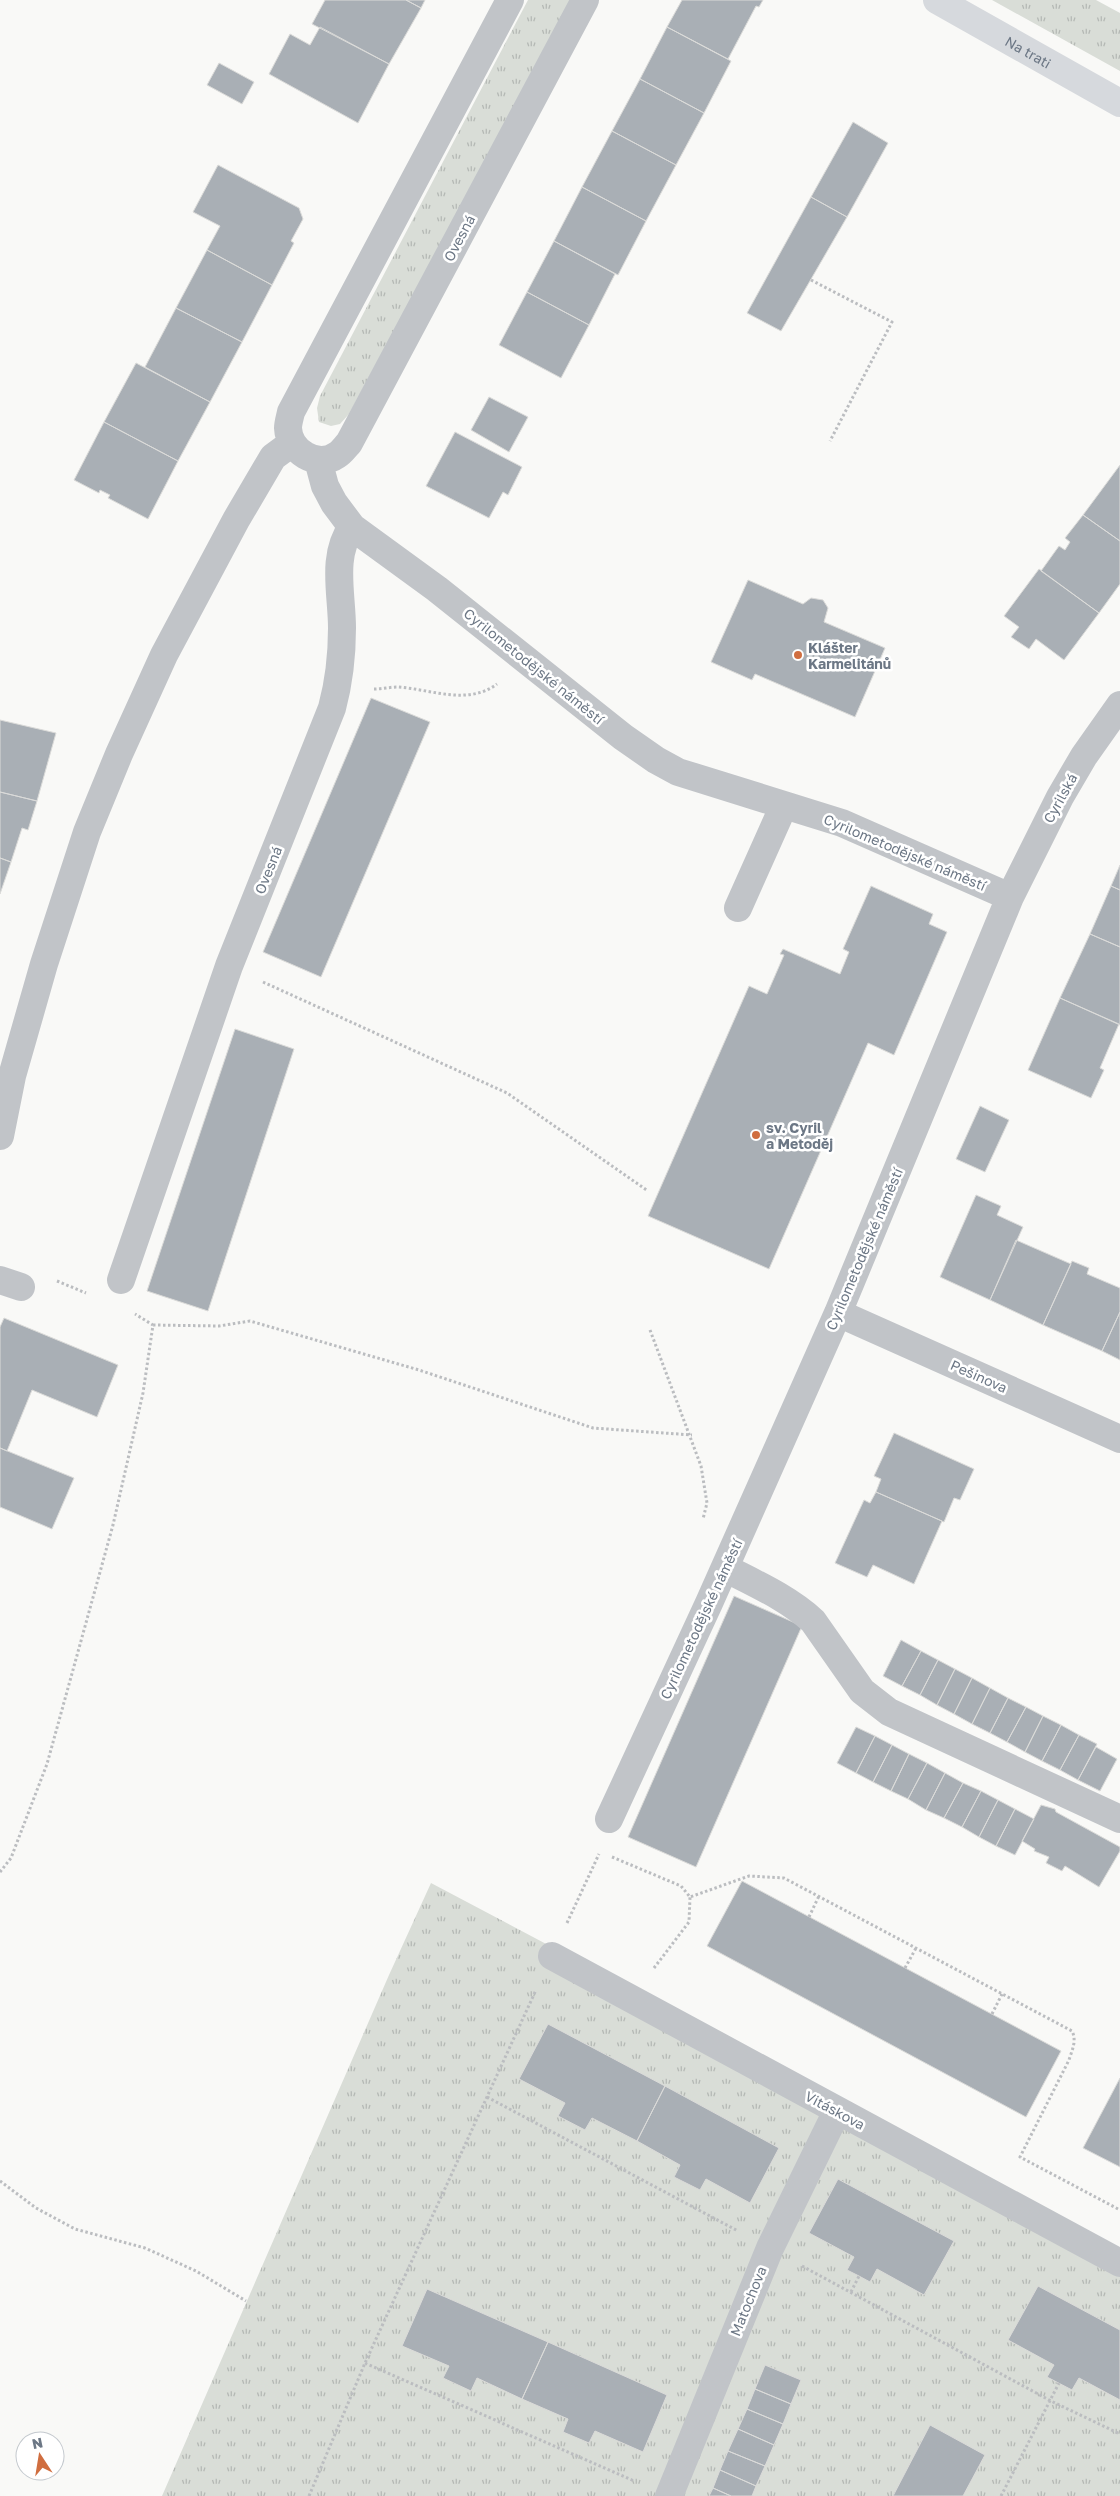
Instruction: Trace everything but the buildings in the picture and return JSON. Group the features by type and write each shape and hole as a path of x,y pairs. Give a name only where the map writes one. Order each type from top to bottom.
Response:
{"main road":[{"name":"Na trati","path":"937,0 1120,103"}],"street":[{"path":"352,527 334,503 325,486 318,460 303,455 292,443 288,428 296,404 510,0"},
{"name":"Ovesná","path":"318,460 336,456 349,443 585,0"},
{"path":"0,1136 12,1076 44,964 87,832 119,754 164,655 236,520 273,457 292,443"},
{"name":"Ovesná","path":"121,1280 229,966 332,708 340,669 342,628 340,555 346,534 352,527"},
{"name":"Cyrilometodějské náměstí","path":"352,527 437,589 656,760 678,772 842,823 1010,897 838,1313 725,1568 609,1819"},
{"name":"Cyrilská","path":"1010,897 1060,797 1084,756 1120,705"},
{"path":"738,908 784,804"},
{"name":"Pešinova","path":"838,1313 1120,1439"},
{"path":"725,1568 786,1599 804,1612 862,1691 889,1712 1120,1819"},
{"name":"Vitáskova","path":"552,1956 837,2112 1120,2263"},
{"name":"Matochova","path":"669,2496 770,2248 837,2112"}],"path":[{"path":"811,280 892,322 830,441"},
{"path":"368,690 397,687 461,696 489,690 523,657"},
{"path":"229,966 507,1093 648,1191"},
{"path":"10,1283 26,1276 52,1278 88,1294"},
{"path":"134,1313 153,1324 219,1326 250,1321 419,1370 593,1428 692,1435"},
{"path":"0,1872 11,1858 47,1764 112,1525 143,1393 153,1324"},
{"path":"650,1330 692,1435 706,1488 707,1503 703,1521"},
{"path":"609,1855 681,1886 690,1897 689,1922 650,1974"},
{"path":"690,1897 749,1876 784,1878 1072,2031 1075,2036 1069,2060 1020,2157 1120,2210"},
{"path":"809,1917 818,1896"},
{"path":"905,1968 916,1948"},
{"path":"992,2014 1002,1994"},
{"path":"310,2496 365,2363 487,2097 744,2234"},
{"path":"0,2181 36,2208 75,2229 145,2248 196,2271 246,2301"},
{"path":"801,2266 1051,2401 1120,2434"},
{"path":"850,2292 859,2276"},
{"path":"365,2363 635,2482"},
{"path":"1001,2496 1059,2384"}],"green space":[{"path":"528,0 572,0 349,414 340,424 331,426 319,422 317,408 320,396"},
{"path":"992,0 1096,0 1120,13 1120,71"},
{"path":"431,1883 1120,2248 1120,2496 162,2496"}],"place":[{"name":"Klášter Karmelitánů","path":"798,655"},
{"name":"sv. Cyril a Metoděj","path":"756,1135"}]}
